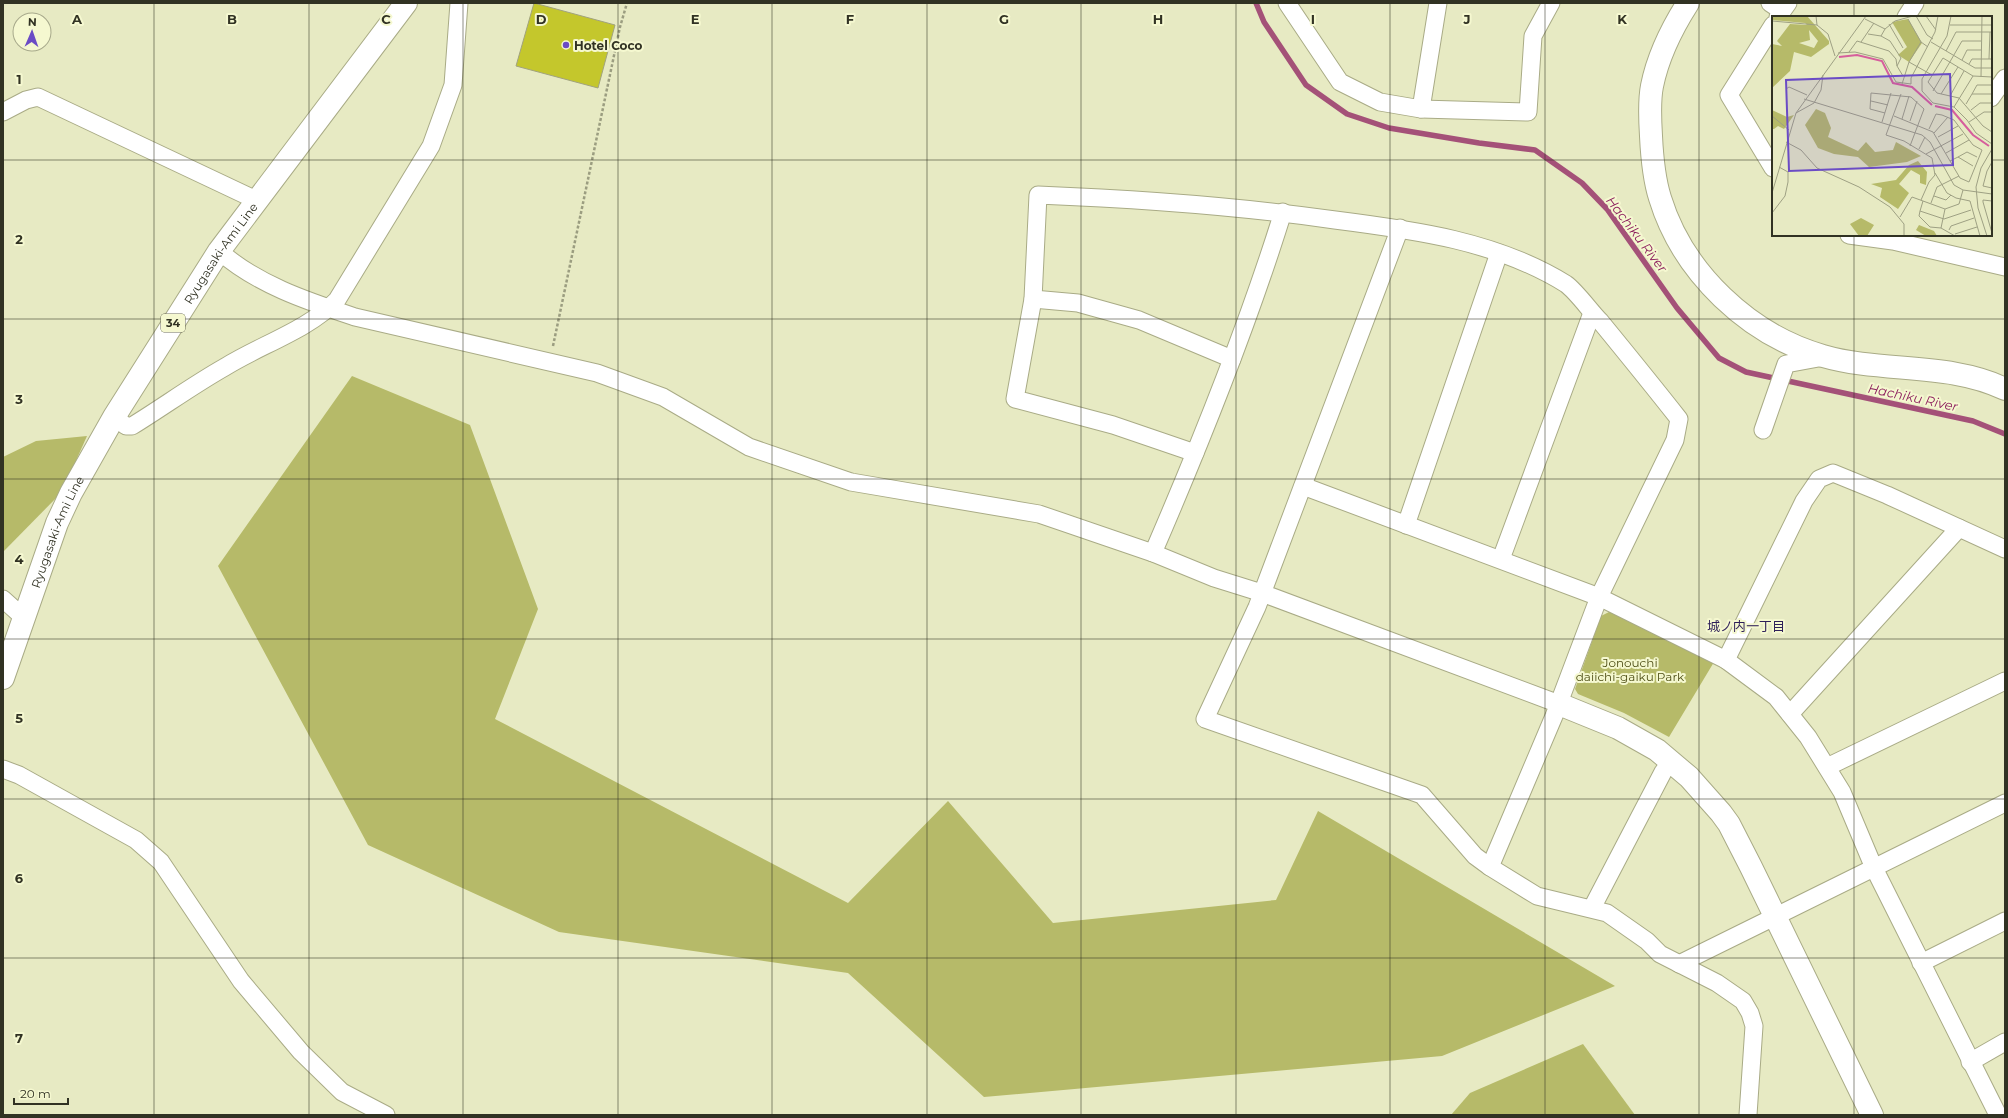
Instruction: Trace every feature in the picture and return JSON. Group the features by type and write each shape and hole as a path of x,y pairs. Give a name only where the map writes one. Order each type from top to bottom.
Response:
{"street":[{"name":"Ryugasaki-Ami Line","path":"3,678 23,617 60,517 114,417 219,251 406,3"},
{"path":"114,417 126,426 132,426 225,366 292,331 329,308 337,300 360,265 431,146 453,85 459,3"},
{"path":"1287,3 1340,82 1380,102 1421,110 1528,112 1533,36 1551,3"},
{"path":"1421,110 1438,3"},
{"path":"1688,3 1677,20 1662,51 1652,87 1650,125 1652,157 1660,198 1674,232 1700,272 1724,299 1757,326 1788,344 1824,357 1962,376 2005,389"},
{"path":"1907,16 1915,3"},
{"path":"1772,27 1729,95 1772,166"},
{"path":"1992,97 2005,78"},
{"path":"3,112 26,100 38,97 256,200"},
{"path":"1195,453 1113,425 1015,399 1033,299 1038,195 1138,199 1283,212 1400,228 1482,247 1520,260 1567,285 1592,313 1679,419 1674,440 1599,597 1560,704 1490,867"},
{"path":"1153,553 1232,359 1262,280 1283,212"},
{"path":"1400,228 1262,593 1205,720 1422,795 1475,856 1490,867 1537,896 1592,908 1607,913 1647,941 1660,954 1717,983 1743,1002 1750,1013 1754,1026 1748,1115"},
{"path":"1864,236 1895,238 2004,264"},
{"path":"219,251 262,281 297,297 355,317 597,373 663,397 749,448 851,482 1039,514 1153,553 1214,578 1262,593 1560,704 1618,728 1640,739 1671,761 1702,789 1729,824 1872,1115"},
{"path":"1406,525 1499,253"},
{"path":"1033,299 1078,303 1139,320 1232,359"},
{"path":"1501,559 1592,313"},
{"path":"1763,430 1786,364 1824,357"},
{"path":"1726,660 1804,501 1819,479 1833,473 1887,495 2005,549"},
{"path":"1303,486 1599,597 1726,660 1776,697 1808,737 1842,792 1874,868 1970,1062 1998,1115"},
{"path":"1790,714 1959,528"},
{"path":"3,599 23,617"},
{"path":"1827,767 2005,681"},
{"path":"1592,908 1663,772 1671,761"},
{"path":"3,768 19,775 136,840 162,862 241,981 301,1052 342,1092 386,1115"},
{"path":"1679,964 2005,803"},
{"path":"1921,963 2005,921"},
{"path":"1970,1062 2005,1042"}],"path":[{"path":"550,362 627,3"}],"green space":[{"path":"352,376 470,425 538,609 495,719 848,903 948,801 1053,923 1276,900 1318,811 1615,986 1442,1056 984,1097 848,973 559,932 368,845 218,566"},
{"path":"87,436 62,492 3,552 3,457 36,441"},
{"name":"Jonouchi daiichi-gaiku Park","path":"1611,611 1714,662 1669,737 1624,713 1578,694 1575,689 1601,616"},
{"path":"1583,1044 1635,1115 1451,1115 1470,1093"}],"building":[{"name":"Hotel Coco","path":"534,3 615,25 598,88 516,66"}],"waterway":[{"name":"Hachiku River","path":"1256,3 1264,22 1306,85 1347,114 1389,128 1479,143 1535,150 1582,183 1607,209 1677,308 1719,358 1746,372 1973,421 2005,434"}],"place":[{"name":"Hotel Coco","path":"566,45"}],"district":[{"name":"城ノ内一丁目","path":"1746,626"}]}
